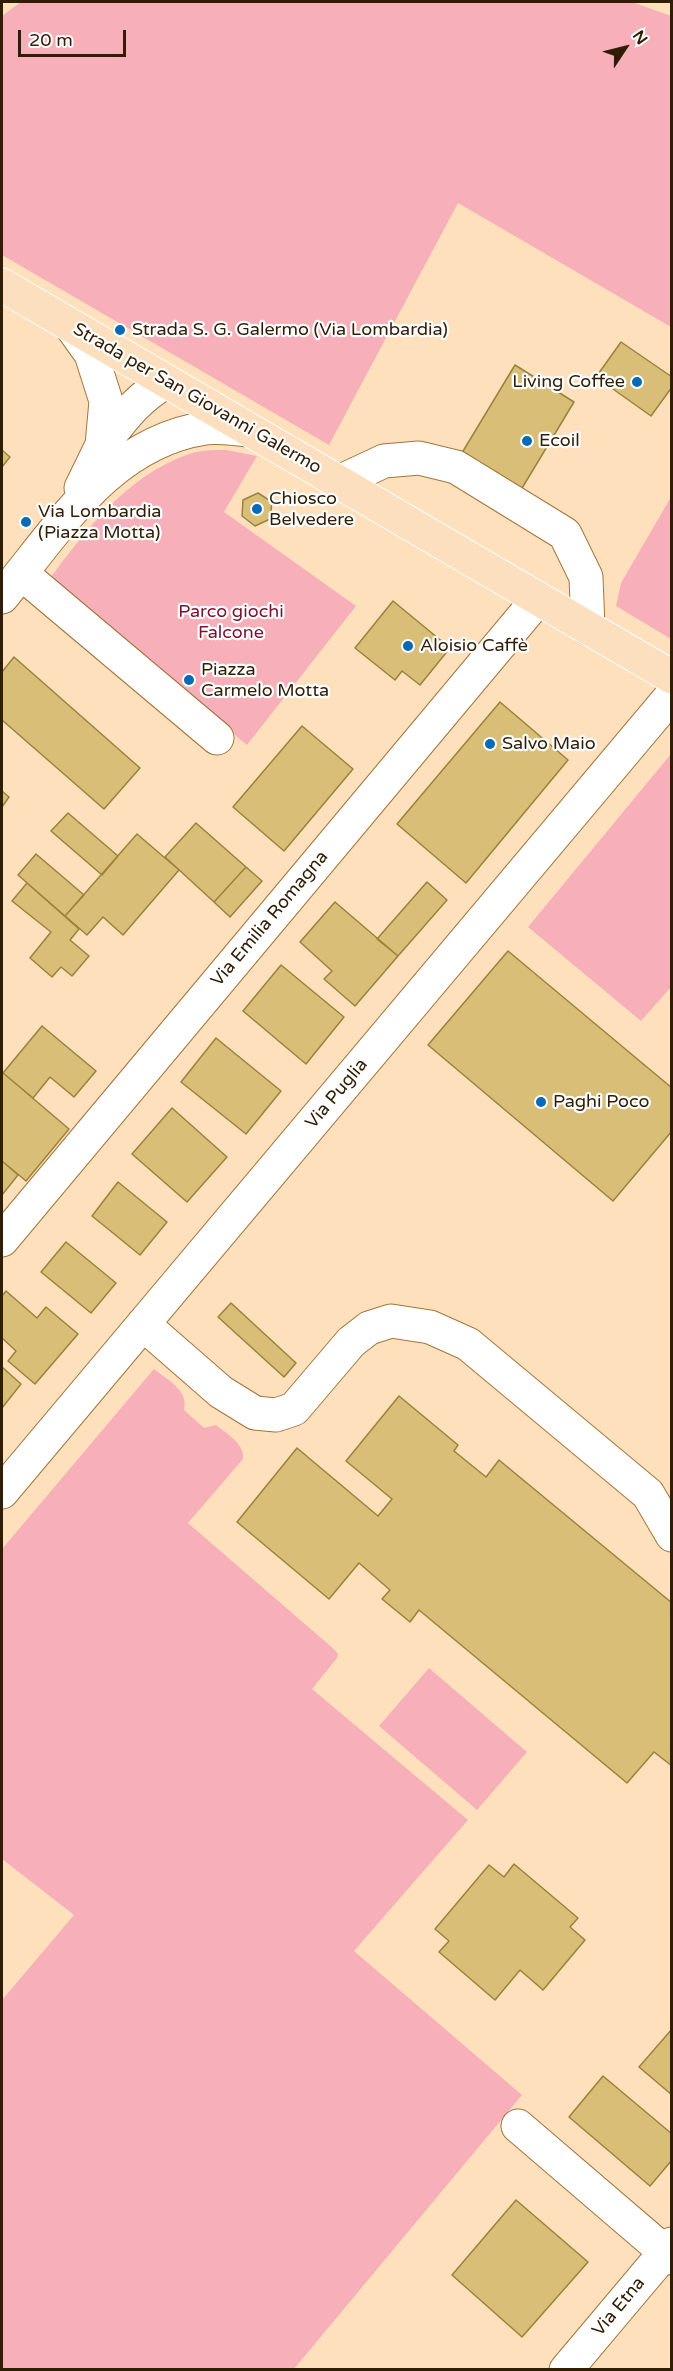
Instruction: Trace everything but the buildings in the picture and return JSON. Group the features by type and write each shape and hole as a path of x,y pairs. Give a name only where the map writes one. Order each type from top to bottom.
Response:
{"main road":[{"name":"Strada per San Giovanni Galermo","path":"2,285 672,677"}],"street":[{"path":"70,326 91,354 106,401 102,446"},
{"path":"60,523 90,474 102,446 130,409 148,392 166,382"},
{"path":"139,450 154,430 162,411 166,382"},
{"path":"217,738 11,585 60,523 114,467 139,450 168,436 208,427 248,430"},
{"path":"339,482 384,461 418,458 456,467 565,534 586,577 588,628"},
{"name":"Via Emilia Romagna","path":"2,1240 538,598"},
{"name":"Via Puglia","path":"2,1492 672,696"},
{"path":"143,1324 221,1392 255,1413 276,1414 294,1409 351,1342 369,1328 391,1321 430,1327 468,1344 660,1497 672,1535"},
{"path":"518,2126 669,2251"},
{"name":"Via Etna","path":"566,2370 669,2251"}],"green space":[{"path":"21,2 632,2 671,16 671,327 458,203 329,445 2,255 2,16"},
{"name":"Parco giochi Falcone","path":"226,450 257,456 224,512 356,606 247,745 48,581 93,524 127,490 146,476 189,454"},
{"path":"671,497 672,639 616,606 621,583"},
{"path":"671,754 671,987 641,1021 528,927"},
{"path":"154,1369 176,1386 185,1403 184,1410 204,1428 216,1425 238,1444 243,1454 243,1459 188,1523 338,1654 312,1689 468,1820 354,1951 522,2095 294,2369 2,2369 2,2000 74,1915 2,1859 2,1549"},
{"path":"429,1668 527,1752 477,1810 379,1726"}],"place":[{"name":"Strada S. G. Galermo (Via Lombardia)","path":"120,330"},
{"name":"Living Coffee","path":"637,382"},
{"name":"Ecoil","path":"527,441"},
{"name":"Chiosco Belvedere","path":"257,509"},
{"name":"Via Lombardia (Piazza Motta)","path":"26,522"},
{"name":"Aloisio Caffè","path":"408,646"},
{"name":"Piazza Carmelo Motta","path":"189,680"},
{"name":"Salvo Maio","path":"490,744"},
{"name":"Paghi Poco","path":"541,1102"}]}
